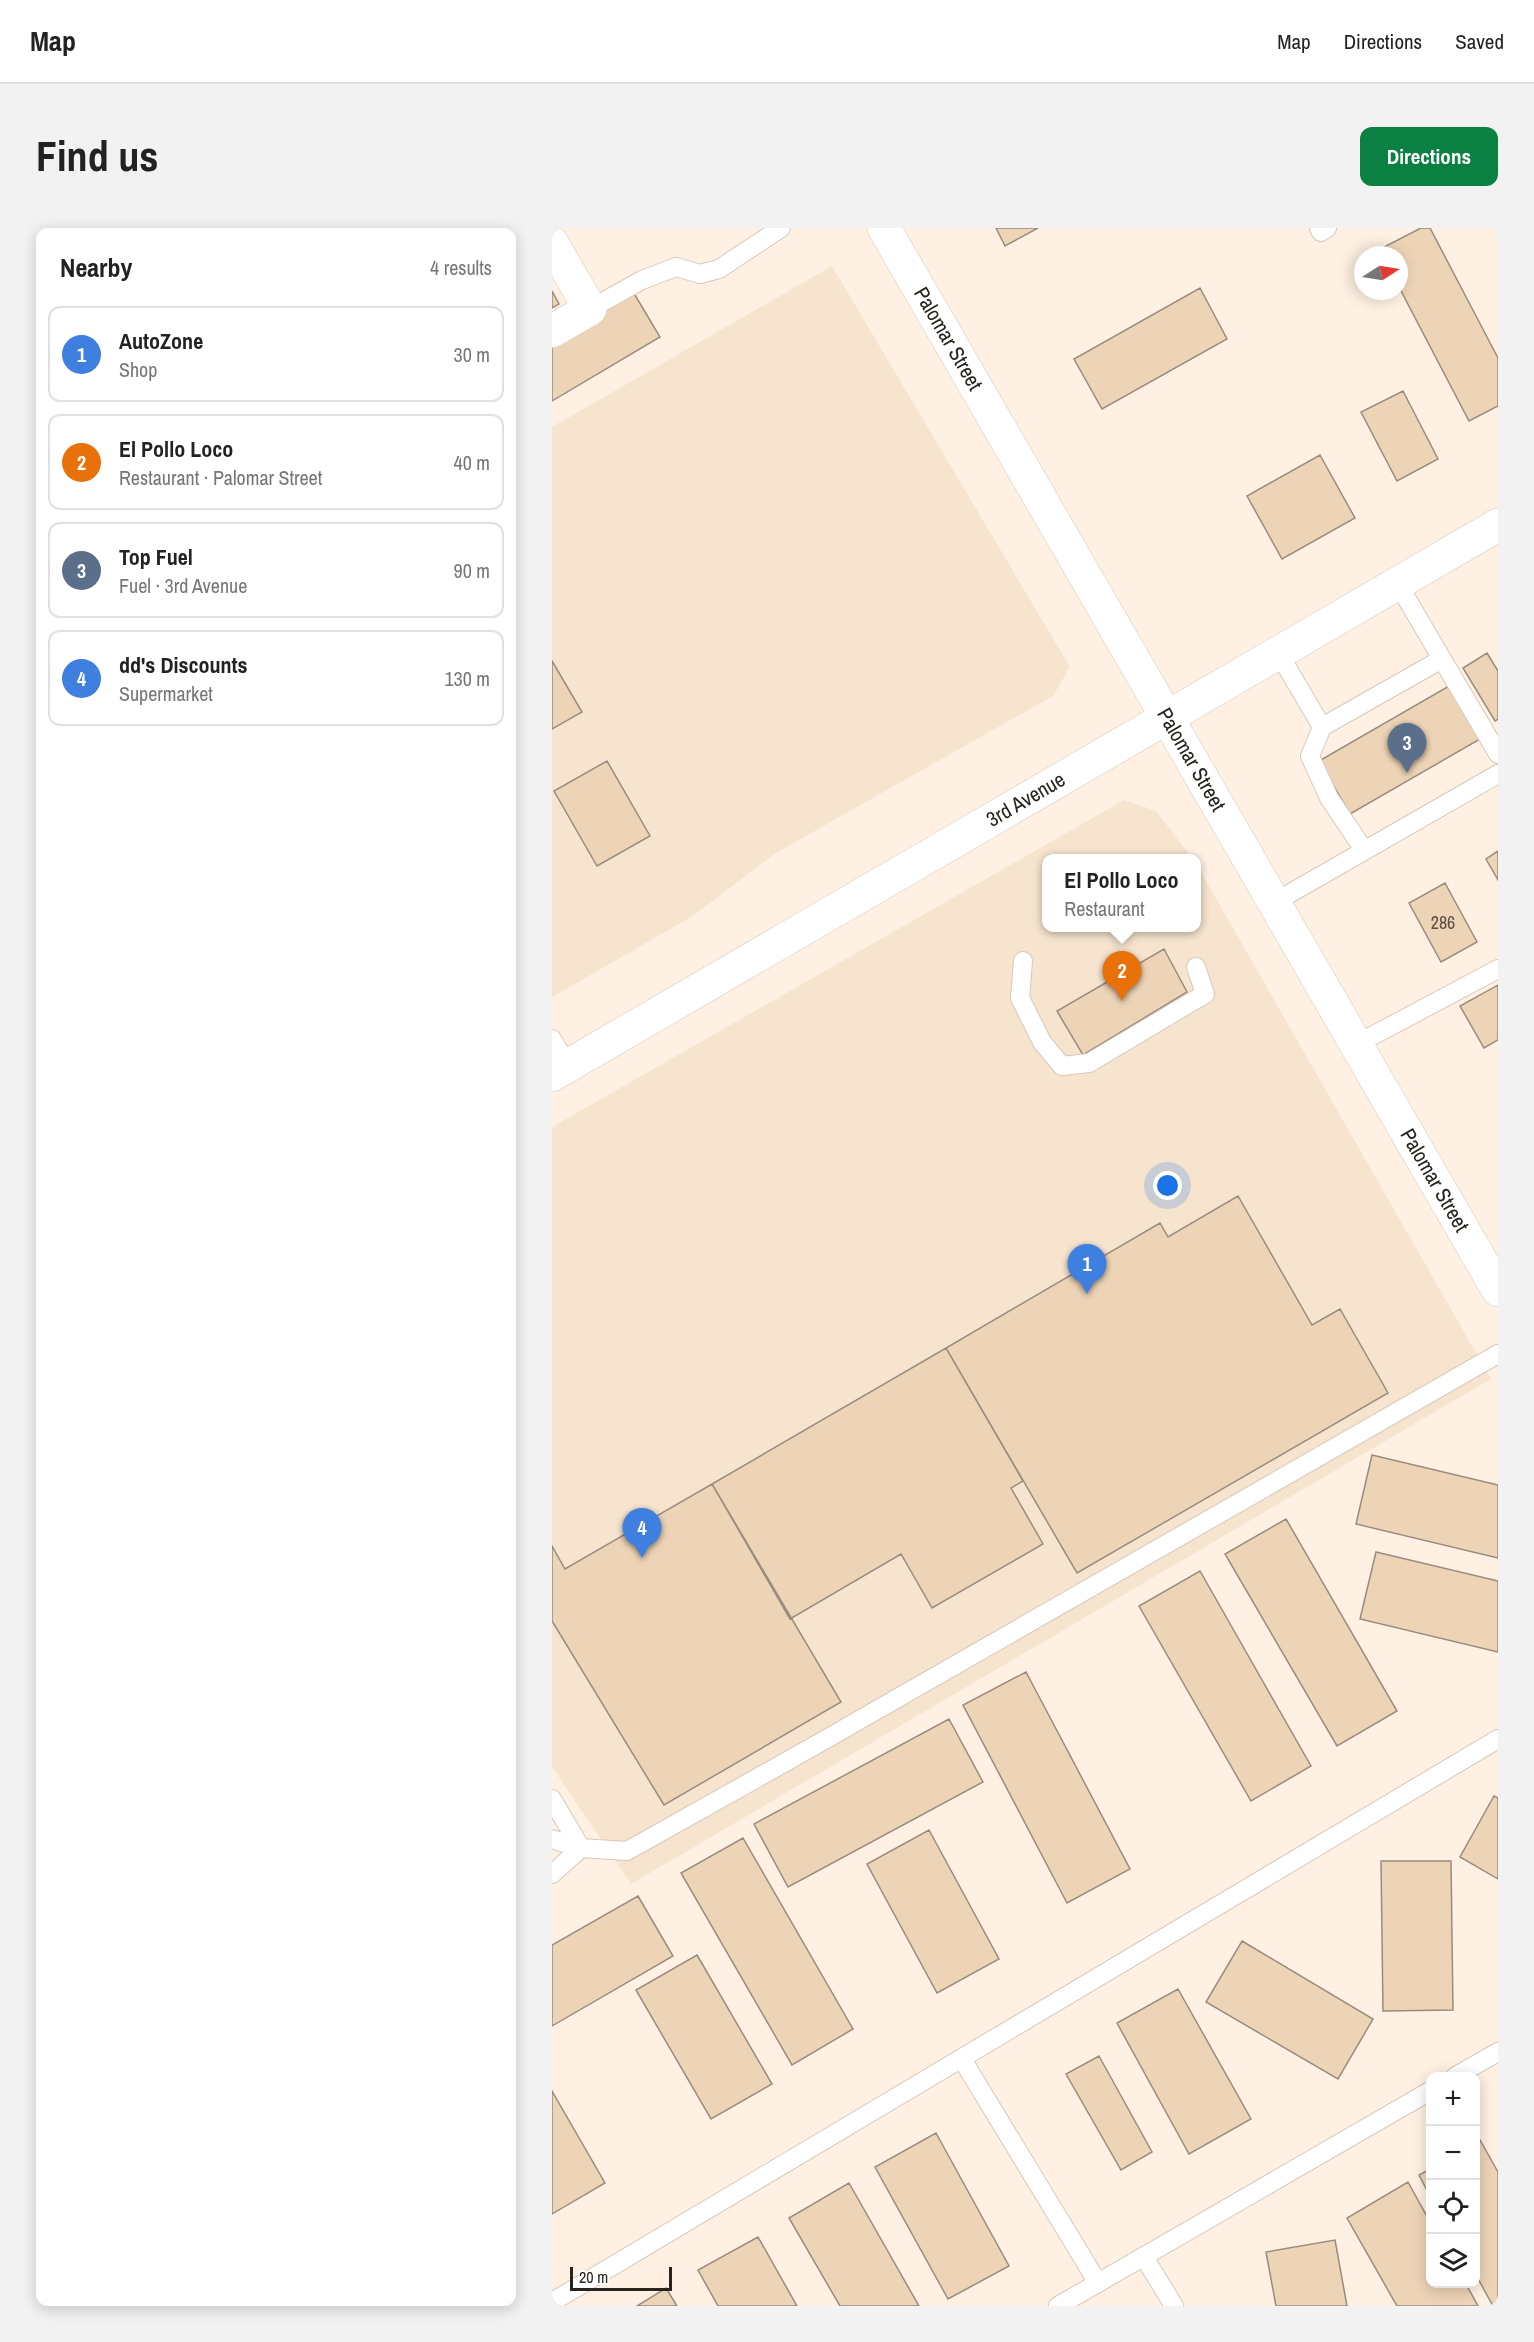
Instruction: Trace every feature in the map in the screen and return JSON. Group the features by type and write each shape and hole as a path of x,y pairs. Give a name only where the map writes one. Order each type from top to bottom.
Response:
{"main road":[{"name":"Palomar Street","path":"884,228 1498,1290"},
{"path":"552,243 590,309 552,331"},
{"name":"3rd Avenue","path":"557,1060 1168,718 1498,525"}],"lane":[{"path":"590,309 642,280 676,267 700,274 719,269 781,228"},
{"path":"1319,228 1321,232 1327,228"},
{"path":"1398,584 1498,754"},
{"path":"1279,654 1322,727"},
{"path":"1364,850 1329,798 1310,756 1322,727 1442,659"},
{"path":"1275,902 1498,774"},
{"path":"1023,961 1020,998 1042,1042 1062,1066 1089,1063 1205,994 1196,967"},
{"path":"1357,1044 1498,969"},
{"path":"552,1839 581,1848 627,1851 1498,1354"},
{"path":"552,2302 1498,1739"},
{"path":"552,1799 581,1848"},
{"path":"552,1874 581,1848"},
{"path":"1463,2072 1498,2052"},
{"path":"962,2059 1098,2283"},
{"path":"1058,2306 1426,2094"},
{"path":"1144,2257 1173,2306"}],"shaded area":[{"path":"832,266 1070,667 1053,696 776,853 693,916 552,997 552,427"},
{"path":"1124,800 1156,811 1189,854 1042,854 1042,932 1201,932 1201,872 1491,1379 631,1884 552,1767 552,1127"}],"building":[{"path":"996,228 1038,228 1005,246"},
{"path":"1421,228 1430,228 1498,358 1498,406 1469,421 1406,300 1408,300 1408,246 1386,246"},
{"path":"1200,288 1227,339 1102,409 1074,359"},
{"path":"632,290 660,337 552,401 552,337"},
{"path":"552,291 559,304 552,308"},
{"path":"1403,391 1438,459 1397,481 1361,412"},
{"path":"1320,455 1355,518 1282,559 1247,496"},
{"path":"1487,653 1498,671 1498,719 1495,721 1463,668"},
{"path":"552,661 582,712 552,729"},
{"path":"1449,686 1480,739 1350,814 1319,761"},
{"path":"607,761 650,836 597,866 554,791"},
{"path":"1498,851 1498,880 1486,859"},
{"path":"1445,883 1477,942 1441,962 1409,903"},
{"path":"1164,949 1187,992 1083,1055 1057,1011"},
{"path":"1498,985 1498,1040 1484,1048 1460,1006"},
{"path":"1238,1196 1312,1325 1340,1309 1388,1393 1077,1573 946,1348 1160,1223 1168,1237"},
{"path":"946,1348 1023,1481 1011,1488 1043,1544 932,1608 901,1554 790,1619 712,1484"},
{"path":"1372,1455 1498,1485 1498,1558 1356,1524"},
{"path":"712,1484 841,1702 664,1805 552,1621 552,1546 565,1569"},
{"path":"1286,1519 1397,1711 1337,1746 1225,1554"},
{"path":"1376,1552 1498,1581 1498,1652 1360,1619"},
{"path":"1200,1571 1311,1766 1251,1801 1139,1606"},
{"path":"1026,1672 1130,1869 1067,1903 963,1705"},
{"path":"949,1719 983,1782 788,1887 754,1824"},
{"path":"1494,1796 1498,1798 1498,1879 1460,1857"},
{"path":"929,1830 999,1959 937,1993 867,1864"},
{"path":"743,1838 853,2029 792,2065 681,1873"},
{"path":"1381,1861 1451,1861 1453,2010 1383,2011"},
{"path":"638,1896 673,1956 552,2026 552,1945"},
{"path":"1242,1941 1373,2019 1338,2079 1206,2002"},
{"path":"697,1955 772,2084 711,2119 636,1990"},
{"path":"1178,1989 1251,2119 1189,2154 1117,2023"},
{"path":"1099,2056 1152,2152 1121,2170 1066,2074"},
{"path":"552,2091 605,2183 552,2214"},
{"path":"936,2133 1009,2266 948,2299 875,2167"},
{"path":"1480,2140 1498,2172 1498,2306 1493,2306 1480,2282"},
{"path":"1426,2171 1426,2188 1419,2175"},
{"path":"1408,2182 1426,2215 1426,2288 1468,2288 1478,2306 1397,2306 1347,2218"},
{"path":"849,2183 919,2306 840,2306 789,2218"},
{"path":"758,2237 797,2306 718,2306 698,2270"},
{"path":"1335,2240 1347,2306 1276,2306 1266,2252"},
{"path":"666,2288 677,2306 637,2306"}],"place":[{"name":"Top Fuel","path":"1407,773"},
{"name":"El Pollo Loco","path":"1122,1001"},
{"name":"AutoZone","path":"1087,1294"},
{"name":"dd's Discounts","path":"642,1558"}]}
